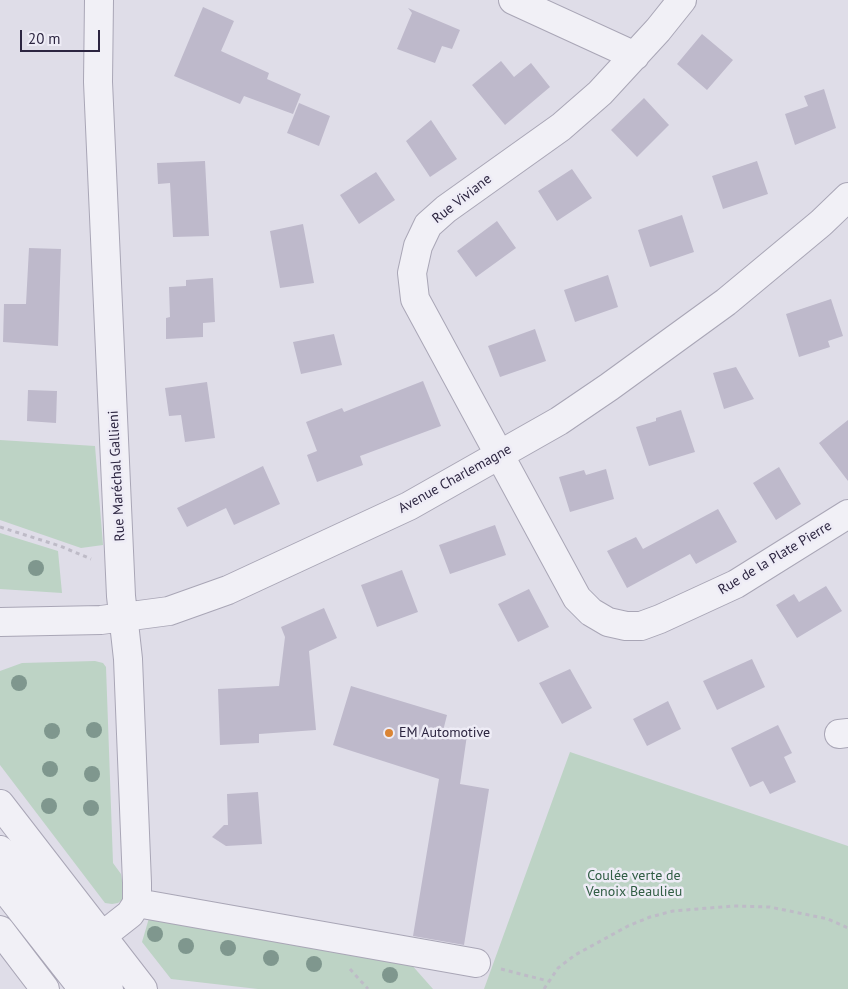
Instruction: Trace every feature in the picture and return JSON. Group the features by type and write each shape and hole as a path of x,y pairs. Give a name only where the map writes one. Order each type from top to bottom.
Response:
{"street":[{"name":"Rue Maréchal Gallieni","path":"99,0 98,82 121,572 128,659 137,903"},
{"path":"513,0 635,56"},
{"name":"Rue Viviane","path":"501,455 415,299 412,273 418,246 428,226 446,209 560,127 600,93 635,56 682,0"},
{"name":"Avenue Charlemagne","path":"0,622 124,618 169,611 228,590 409,506 559,421 609,386 726,302 821,223 848,197"},
{"name":"Rue de la Plate Pierre","path":"501,455 577,598 591,612 608,622 626,626 641,626 660,619 736,584 848,514"},
{"path":"0,804 143,989"},
{"path":"0,850 109,989"},
{"path":"0,883 83,989"},
{"path":"102,936 130,914 137,903 476,963"},
{"path":"0,930 45,989"}],"path":[{"path":"0,526 60,546 121,572"},
{"path":"544,989 558,968 609,936 650,917 673,911 718,907 770,907 828,919 848,928"},
{"path":"476,963 548,981"}],"green space":[{"path":"0,440 95,446 103,545 81,548 0,520"},
{"path":"0,533 58,551 62,593 0,589"},
{"path":"95,661 103,663 106,667 113,863 121,874 123,886 123,899 118,903 112,904 105,903 0,765 0,671 22,663"},
{"name":"Coulée verte de Venoix Beaulieu","path":"570,752 848,846 848,989 484,989"},
{"path":"149,918 410,963 433,989 258,989 171,979 142,942"}],"building":[{"path":"203,7 234,21 221,51 269,73 267,79 301,94 293,114 244,96 240,104 174,76"},
{"path":"408,8 460,30 452,49 442,46 435,63 397,49 412,13"},
{"path":"702,34 733,60 707,90 677,64"},
{"path":"501,61 514,77 531,63 550,87 505,125 472,85"},
{"path":"824,89 836,128 795,145 785,114 808,106 804,96"},
{"path":"644,98 669,125 637,157 611,130"},
{"path":"299,103 330,116 319,146 287,133"},
{"path":"431,120 457,159 430,177 406,141"},
{"path":"205,161 209,236 173,237 170,183 158,184 157,163"},
{"path":"757,161 768,194 723,209 712,176"},
{"path":"572,169 592,198 557,221 538,191"},
{"path":"376,172 395,200 359,224 340,195"},
{"path":"682,215 694,252 650,267 638,230"},
{"path":"497,221 516,248 476,277 457,251"},
{"path":"303,224 314,283 280,288 270,231"},
{"path":"29,248 61,249 58,346 3,342 4,304 26,304"},
{"path":"608,275 618,307 575,322 564,290"},
{"path":"213,278 215,322 203,323 203,337 166,339 166,318 170,317 169,287 186,286 186,280"},
{"path":"831,299 843,336 828,341 830,347 799,357 786,314"},
{"path":"535,329 546,361 500,377 488,346"},
{"path":"334,334 342,365 301,374 293,342"},
{"path":"736,367 754,399 724,409 713,373"},
{"path":"423,381 441,426 360,456 363,465 317,482 307,455 317,451 306,422 342,408 344,412"},
{"path":"207,382 215,438 185,442 181,415 169,416 165,388"},
{"path":"28,390 57,391 56,423 27,421"},
{"path":"681,410 695,452 649,466 636,427"},
{"path":"848,420 848,481 819,443"},
{"path":"263,466 280,504 234,525 226,508 187,527 177,508"},
{"path":"779,467 801,504 776,520 753,483"},
{"path":"606,469 614,499 570,512 559,477 584,470 586,475"},
{"path":"718,509 737,542 696,564 690,554 627,588 607,551 636,537 643,549"},
{"path":"495,525 506,555 450,574 439,545"},
{"path":"402,570 418,612 377,627 361,585"},
{"path":"826,586 842,611 797,638 776,605 794,594 799,602"},
{"path":"529,589 549,627 518,642 498,604"},
{"path":"324,608 337,638 309,651 316,730 259,734 259,743 220,745 218,689 279,686 285,637 281,627"},
{"path":"752,659 765,687 717,710 703,681"},
{"path":"570,669 592,708 562,724 539,683"},
{"path":"351,686 447,715 443,731 467,735 460,784 489,789 464,945 413,936 439,779 333,745"},
{"path":"668,701 681,729 647,746 633,719"},
{"path":"778,725 792,753 784,757 796,782 770,794 763,781 750,787 731,748"},
{"path":"258,792 262,844 226,846 212,837 224,825 228,825 227,794"}],"place":[{"name":"EM Automotive","path":"389,733"}]}
